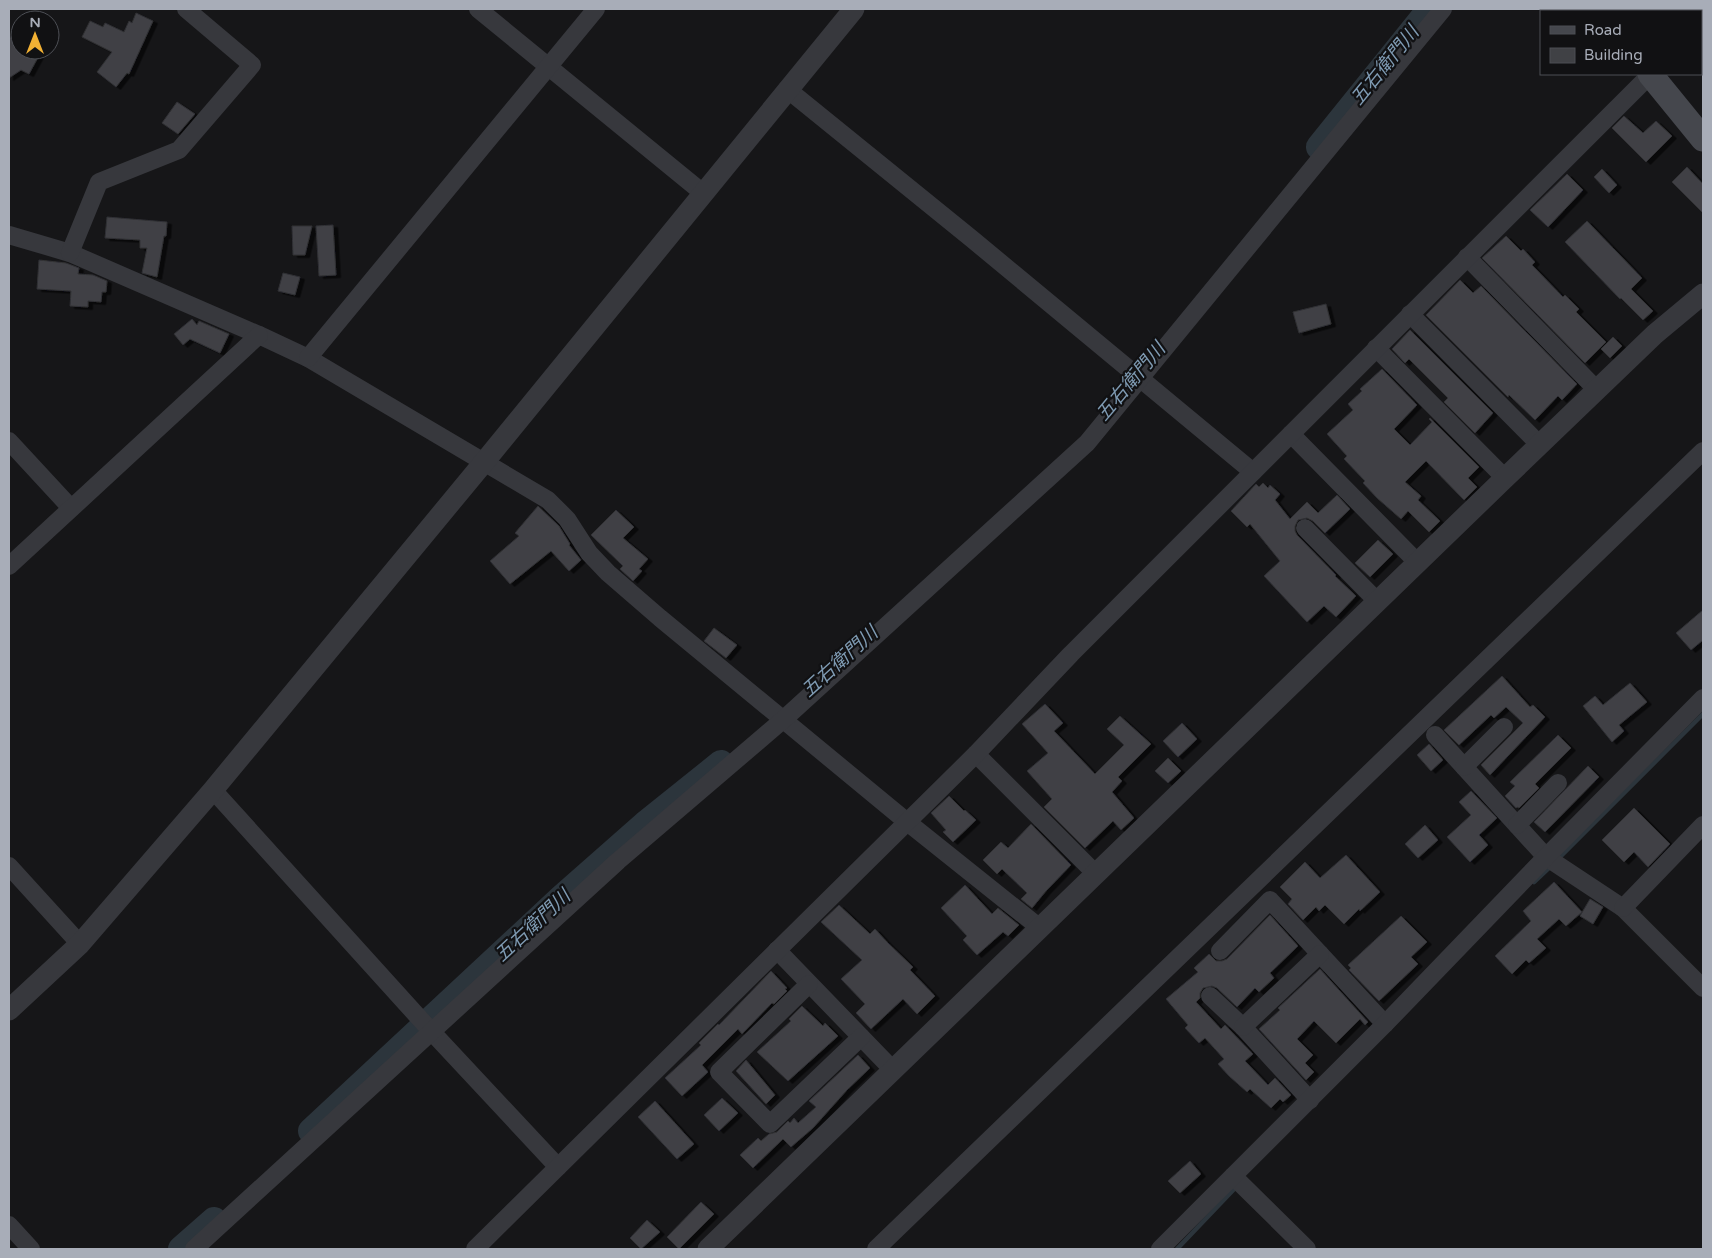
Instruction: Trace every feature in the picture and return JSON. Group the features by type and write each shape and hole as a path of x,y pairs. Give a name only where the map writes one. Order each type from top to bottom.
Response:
{"main road":[{"path":"1651,75 1703,139"}],"street":[{"path":"70,253 99,182 179,150 252,65 186,9"},
{"path":"478,9 703,193"},
{"path":"308,358 596,9"},
{"path":"9,1010 80,944 214,790 854,9"},
{"path":"194,1249 431,1030 618,861 784,719 1087,444 1443,9"},
{"path":"475,1249 906,821 976,754 1071,654 1649,75"},
{"path":"788,89 1253,472"},
{"path":"9,235 70,253 260,335 308,358 548,500 567,519 589,553 608,574 906,821 1040,928"},
{"path":"1467,257 1597,390"},
{"path":"708,1249 1417,562 1655,334 1703,294"},
{"path":"1410,314 1540,445"},
{"path":"9,566 260,335"},
{"path":"1376,348 1505,478"},
{"path":"1291,434 1417,562"},
{"path":"9,441 71,508"},
{"path":"876,1249 1703,451"},
{"path":"1305,528 1377,601"},
{"path":"1160,1249 1385,1024 1546,856 1703,698"},
{"path":"1464,767 1504,727"},
{"path":"1435,735 1546,856 1623,908 1703,988"},
{"path":"976,754 1096,874"},
{"path":"1517,825 1558,783"},
{"path":"214,790 558,1167"},
{"path":"1623,908 1703,825"},
{"path":"9,866 80,944"},
{"path":"1220,951 1270,900 1385,1024"},
{"path":"776,950 893,1070"},
{"path":"1243,1027 1320,954"},
{"path":"809,984 719,1072 770,1124 861,1037"},
{"path":"1210,996 1243,1027 1310,1100"},
{"path":"1234,1176 1306,1249"},
{"path":"9,1225 31,1249"}],"building":[{"path":"136,13 153,21 129,74 127,73 116,87 97,72 112,52 82,37 90,21 103,27 105,23 124,32 129,21 132,23"},
{"path":"10,38 10,60 37,60 29,74 21,70 9,78"},
{"path":"177,102 195,114 178,134 162,123"},
{"path":"1624,116 1643,133 1656,121 1672,136 1646,162 1612,128"},
{"path":"1687,167 1703,184 1703,213 1672,182"},
{"path":"1602,169 1617,185 1609,193 1594,177"},
{"path":"1567,174 1583,190 1548,227 1530,210"},
{"path":"107,217 167,222 166,236 164,236 157,277 142,273 147,248 140,248 140,240 105,238"},
{"path":"1587,221 1642,278 1631,289 1653,311 1643,320 1565,242"},
{"path":"333,225 336,275 319,276 316,226"},
{"path":"292,226 312,226 305,255 293,255"},
{"path":"1506,236 1521,251 1523,249 1535,262 1532,265 1563,297 1565,295 1579,309 1576,312 1606,342 1585,363 1482,258"},
{"path":"39,260 66,263 79,268 78,274 93,275 107,281 106,292 102,292 101,302 88,301 88,307 70,306 71,291 37,289"},
{"path":"283,273 300,277 295,295 278,291"},
{"path":"1460,280 1473,293 1481,286 1577,384 1562,400 1558,396 1535,420 1509,395 1508,397 1426,315"},
{"path":"1326,304 1331,324 1299,333 1293,312"},
{"path":"192,319 197,325 199,321 229,334 220,353 190,339 183,345 174,334"},
{"path":"1410,330 1493,413 1475,433 1444,402 1448,398 1409,359 1405,363 1392,349"},
{"path":"1613,337 1622,346 1610,358 1601,349"},
{"path":"1382,369 1417,405 1394,429 1410,445 1432,422 1430,418 1479,467 1468,478 1477,487 1464,500 1426,461 1405,482 1421,496 1418,500 1440,521 1429,532 1408,511 1401,519 1377,498 1363,483 1365,481 1344,459 1347,456 1327,434 1353,410 1348,404 1362,391 1360,389"},
{"path":"1263,483 1268,488 1270,485 1280,494 1275,500 1290,519 1307,502 1318,513 1337,495 1350,509 1325,533 1313,521 1307,518 1298,520 1295,526 1297,535 1356,596 1336,617 1324,606 1307,622 1264,576 1280,561 1250,524 1247,527 1231,511 1256,484 1259,487"},
{"path":"538,506 559,526 569,545 581,560 569,571 551,551 510,584 490,561 519,536 515,533"},
{"path":"616,510 634,527 623,538 648,559 639,569 642,571 633,581 620,569 623,566 591,535"},
{"path":"1378,540 1393,554 1370,577 1355,563"},
{"path":"1703,610 1703,640 1691,650 1676,633"},
{"path":"714,628 737,645 726,658 704,641"},
{"path":"1502,676 1530,707 1533,705 1545,717 1490,775 1481,765 1523,723 1506,707 1494,718 1491,715 1459,745 1444,730"},
{"path":"1630,683 1647,702 1619,725 1624,731 1612,742 1583,706 1595,696 1603,705"},
{"path":"1045,704 1063,723 1054,731 1095,774 1124,745 1107,729 1120,716 1151,744 1118,777 1122,781 1112,792 1134,818 1121,830 1113,821 1085,848 1044,807 1052,799 1027,771 1048,753 1022,724"},
{"path":"1182,723 1197,739 1178,757 1163,741"},
{"path":"1558,735 1571,748 1535,784 1539,788 1519,808 1516,808 1505,796 1515,786 1510,782"},
{"path":"1429,744 1443,760 1431,771 1417,755"},
{"path":"1168,758 1181,771 1168,783 1155,771"},
{"path":"1588,766 1599,777 1545,832 1534,822"},
{"path":"1471,791 1497,818 1479,835 1488,845 1470,862 1447,837 1471,815 1459,802"},
{"path":"949,796 976,820 953,842 943,832 946,830 931,813"},
{"path":"1634,808 1670,844 1648,867 1634,852 1624,862 1602,840"},
{"path":"1031,824 1071,865 1032,908 1021,899 1027,893 1002,869 997,874 983,860 1001,842 1008,848"},
{"path":"1425,825 1438,840 1418,858 1405,844"},
{"path":"1346,855 1380,892 1344,924 1325,905 1319,911 1316,907 1303,920 1288,904 1292,899 1280,887 1305,862 1320,878"},
{"path":"1554,882 1582,912 1566,926 1559,919 1537,939 1546,948 1529,963 1526,960 1512,974 1495,956 1531,921 1523,911"},
{"path":"965,885 992,914 998,908 1019,925 1008,936 1003,932 977,955 963,940 967,936 941,908"},
{"path":"1590,899 1603,907 1593,924 1580,916"},
{"path":"839,905 870,934 875,929 913,967 910,970 935,996 917,1014 903,999 871,1029 856,1013 865,1004 841,979 862,960 821,922"},
{"path":"1270,915 1298,946 1270,973 1274,978 1259,992 1255,988 1237,1007 1217,988 1212,986 1203,988 1200,998 1196,1002 1221,1029 1225,1025 1253,1054 1245,1061 1268,1085 1275,1078 1291,1095 1283,1102 1280,1099 1271,1108 1250,1089 1247,1092 1229,1076 1218,1064 1224,1059 1205,1038 1199,1043 1185,1028 1188,1025 1166,999 1198,972 1194,968 1209,954 1216,961 1227,959"},
{"path":"1401,916 1427,942 1411,957 1418,964 1379,1001 1349,970 1351,968 1348,965"},
{"path":"1320,969 1368,1022 1365,1025 1360,1019 1336,1043 1314,1021 1297,1039 1313,1055 1305,1063 1314,1072 1306,1080 1259,1029 1280,1010 1278,1008"},
{"path":"771,971 787,988 785,989 787,991 774,1004 772,1003 742,1034 738,1029 702,1065 708,1072 682,1096 665,1078 701,1045 699,1043"},
{"path":"802,1006 823,1026 825,1023 838,1036 788,1081 757,1052 791,1021 789,1019"},
{"path":"858,1055 870,1068 847,1090 813,1128 791,1147 783,1139 753,1168 740,1155 758,1138 761,1141 769,1134 777,1132 788,1121 790,1123 794,1118 798,1123 816,1107 809,1101"},
{"path":"746,1060 775,1095 766,1104 736,1071"},
{"path":"722,1098 738,1113 719,1131 704,1115"},
{"path":"655,1101 694,1144 677,1159 638,1117"},
{"path":"1190,1161 1201,1174 1180,1193 1168,1181"},
{"path":"701,1202 714,1214 679,1249 667,1237"},
{"path":"647,1220 660,1232 641,1249 630,1238"}],"waterway":[{"name":"五右衛門川","path":"1319,147 1430,9"},
{"path":"1557,860 1703,714"},
{"name":"五右衛門川","path":"311,1131 561,898 645,824 721,763"},
{"path":"1534,882 1552,865"},
{"path":"1177,1249 1238,1185"},
{"name":"五右衛門川","path":"181,1249 214,1220"}]}
